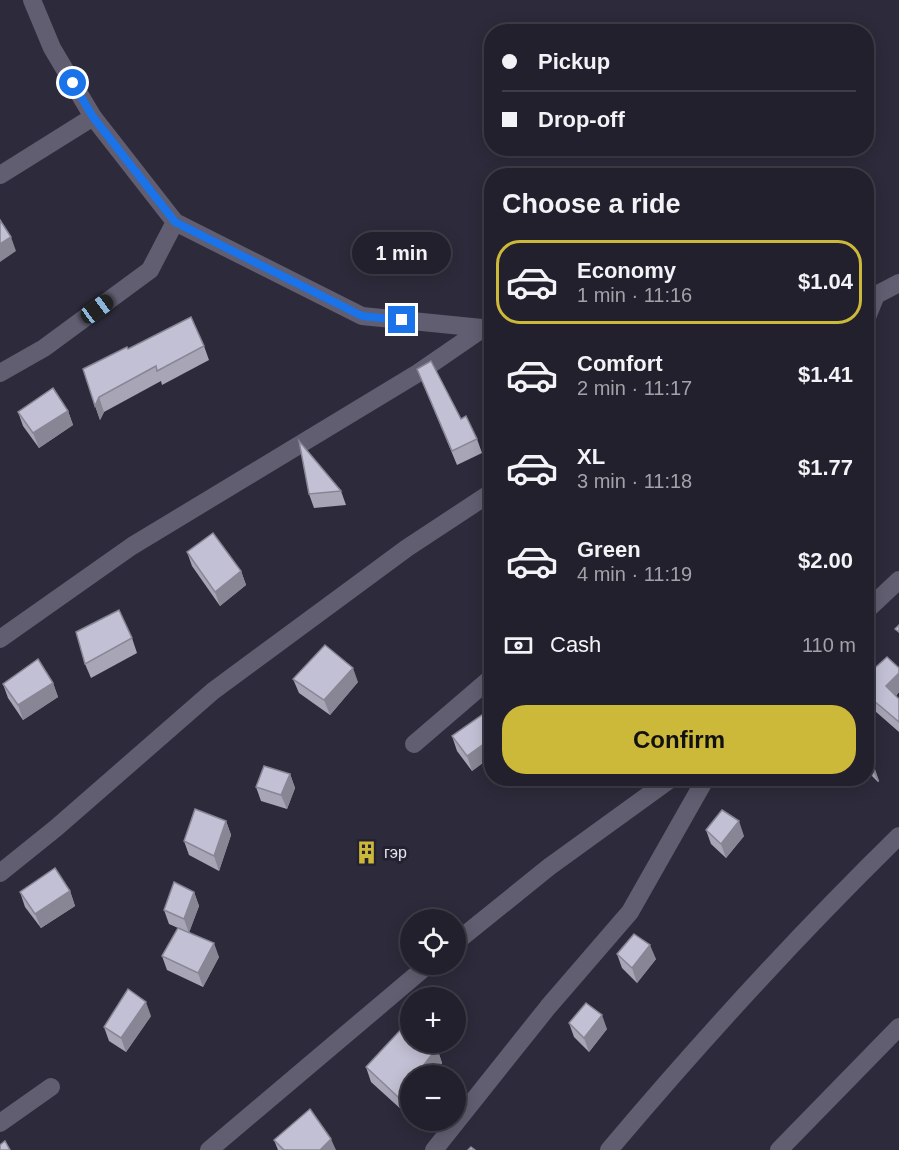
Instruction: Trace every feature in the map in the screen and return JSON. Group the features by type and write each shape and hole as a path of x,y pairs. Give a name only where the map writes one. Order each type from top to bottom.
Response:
{"street":[{"path":"32,0 52,48 93,117 175,222 362,316 484,329"},
{"path":"0,175 93,117"},
{"path":"0,373 44,348 150,270 175,222"},
{"path":"874,295 899,283"},
{"path":"0,639 132,546 484,331"},
{"path":"0,873 56,828 213,691 407,548 484,497"},
{"path":"874,603 899,580"},
{"path":"414,744 484,684"},
{"path":"466,934 549,867 661,786"},
{"path":"434,1150 548,1007 630,912 701,786"},
{"path":"609,1150 676,1070 829,904 899,836"},
{"path":"209,1150 416,975"},
{"path":"779,1150 899,1027"},
{"path":"0,1123 51,1087"}],"building":[{"path":"0,220 11,237 0,244"},
{"path":"191,317 204,346 157,371 156,366 99,397 95,406 83,369"},
{"path":"431,361 461,419 466,416 477,439 452,451 417,369"},
{"path":"53,388 68,411 33,433 18,412"},
{"path":"299,441 341,491 309,494"},
{"path":"213,533 241,571 215,592 187,552"},
{"path":"119,610 132,638 85,664 76,632"},
{"path":"325,645 353,668 324,700 293,679"},
{"path":"887,657 899,668 899,673 886,686 899,699 899,722 874,701 874,669"},
{"path":"38,659 53,683 18,705 3,684"},
{"path":"484,714 484,744 467,756 452,736"},
{"path":"264,766 290,774 281,795 256,787"},
{"path":"195,809 226,821 214,856 184,841"},
{"path":"722,810 739,821 721,844 706,830"},
{"path":"55,868 70,891 35,914 20,892"},
{"path":"174,882 194,892 184,919 164,910"},
{"path":"178,928 214,943 198,973 162,956"},
{"path":"634,934 650,945 632,968 617,954"},
{"path":"128,989 146,1002 121,1038 104,1027"},
{"path":"586,1003 602,1015 584,1038 569,1023"},
{"path":"400,1031 400,1053 433,1053 424,1065 400,1065 400,1094 398,1097 366,1067"},
{"path":"310,1109 331,1139 320,1150 284,1150 274,1140"},
{"path":"5,1141 10,1150 0,1150 0,1145"}],"place":[{"name":"гэр","path":"366,852"}],"route":[{"path":"73,83 93,117 175,222 362,316 402,320"}]}
